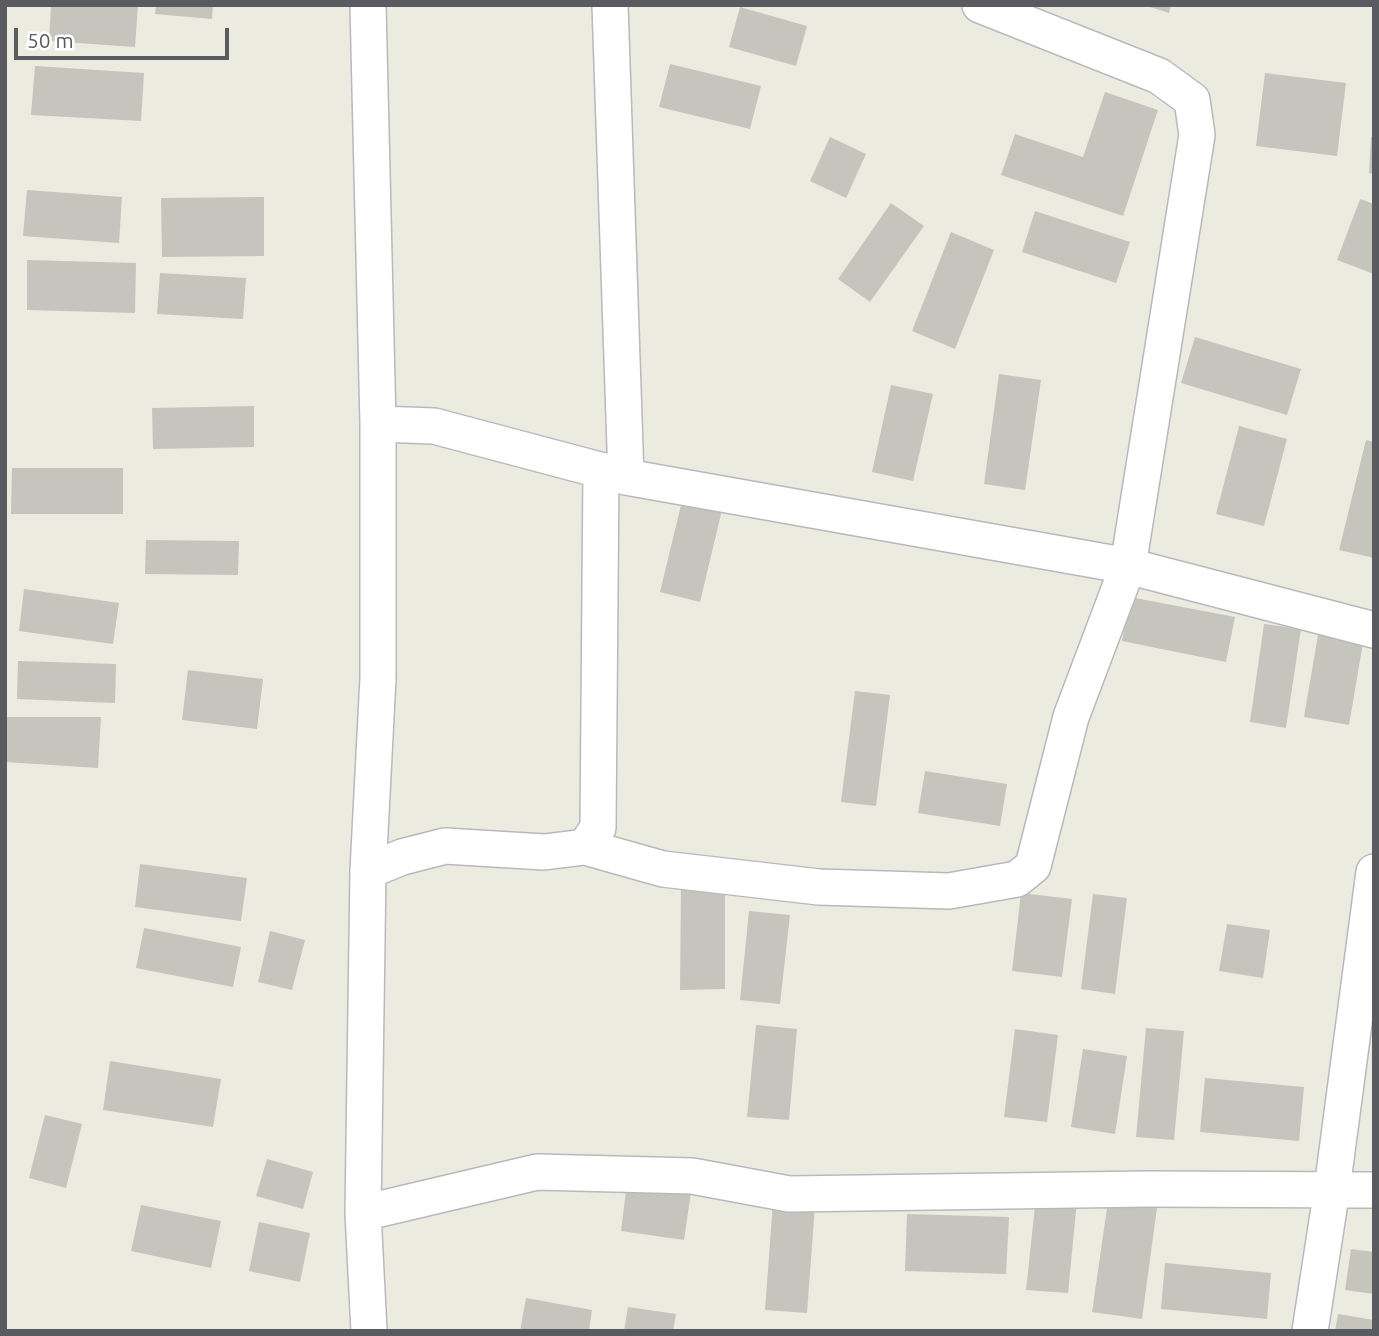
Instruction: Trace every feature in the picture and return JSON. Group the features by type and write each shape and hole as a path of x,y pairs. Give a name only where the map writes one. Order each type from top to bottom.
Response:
{"street":[{"path":"368,5 378,424 378,678 368,871 363,1213 369,1331"},
{"path":"584,847 598,828 613,473 610,5"},
{"path":"368,871 402,857 445,846 544,852 584,847 663,869 819,887 949,891 1017,879 1033,866 1071,717 1128,566 1197,135 1192,100 1158,76 980,5"},
{"path":"378,424 434,426 613,473 1128,566 1374,630"},
{"path":"1310,1331 1332,1189 1374,872"},
{"path":"363,1213 537,1172 692,1176 789,1194 1374,1190"}],"building":[{"path":"51,5 138,5 135,47 49,41"},
{"path":"156,5 213,5 212,19 155,14"},
{"path":"1144,5 1171,5 1169,13"},
{"path":"740,7 807,26 796,66 729,47"},
{"path":"670,64 761,86 750,129 659,107"},
{"path":"35,66 144,73 141,121 31,115"},
{"path":"1265,73 1346,83 1337,156 1256,146"},
{"path":"1105,92 1158,110 1123,216 1001,175 1015,134 1083,157"},
{"path":"830,137 866,154 846,198 810,181"},
{"path":"1371,137 1374,137 1374,174 1369,173"},
{"path":"27,190 122,197 119,243 23,236"},
{"path":"264,197 264,256 162,257 161,198"},
{"path":"1360,199 1374,204 1374,274 1337,260"},
{"path":"891,203 924,226 870,302 838,279"},
{"path":"1035,211 1130,242 1116,283 1022,252"},
{"path":"951,232 994,250 955,349 912,331"},
{"path":"27,260 136,263 135,313 27,310"},
{"path":"160,273 246,278 243,319 157,314"},
{"path":"1195,337 1301,369 1287,415 1181,383"},
{"path":"999,374 1041,380 1025,490 984,484"},
{"path":"891,385 933,394 913,481 872,472"},
{"path":"254,406 254,447 153,449 152,408"},
{"path":"1239,426 1287,439 1264,526 1216,514"},
{"path":"1366,440 1374,442 1374,558 1339,550"},
{"path":"12,468 123,468 123,514 11,514"},
{"path":"682,501 722,510 700,602 660,592"},
{"path":"146,540 239,541 238,575 145,574"},
{"path":"24,589 119,603 113,644 19,631"},
{"path":"1130,597 1235,617 1226,662 1122,641"},
{"path":"1264,624 1301,629 1286,728 1250,722"},
{"path":"1318,635 1363,643 1349,725 1304,717"},
{"path":"18,661 116,664 115,703 17,699"},
{"path":"188,670 263,679 257,729 182,720"},
{"path":"855,691 890,695 876,806 841,802"},
{"path":"5,717 101,717 98,768 5,762"},
{"path":"925,771 1007,784 1000,826 918,813"},
{"path":"140,864 247,878 241,921 135,907"},
{"path":"681,886 725,886 725,989 680,990"},
{"path":"1021,893 1072,899 1062,977 1012,971"},
{"path":"1093,894 1127,898 1115,994 1081,989"},
{"path":"749,911 790,915 780,1004 740,1000"},
{"path":"1227,924 1270,930 1263,978 1219,971"},
{"path":"144,928 241,947 233,987 136,968"},
{"path":"270,931 305,940 292,990 258,982"},
{"path":"756,1025 797,1029 789,1120 747,1117"},
{"path":"1146,1028 1184,1031 1174,1140 1136,1137"},
{"path":"1015,1029 1058,1035 1047,1122 1004,1117"},
{"path":"1083,1049 1127,1056 1115,1134 1071,1127"},
{"path":"110,1061 221,1079 213,1127 103,1110"},
{"path":"1205,1078 1304,1087 1299,1141 1200,1132"},
{"path":"45,1115 82,1124 66,1188 29,1178"},
{"path":"267,1159 313,1172 303,1209 256,1196"},
{"path":"627,1183 691,1192 684,1240 621,1231"},
{"path":"1109,1194 1158,1200 1142,1319 1092,1312"},
{"path":"1036,1197 1077,1201 1068,1293 1026,1290"},
{"path":"773,1202 815,1205 807,1313 765,1310"},
{"path":"141,1205 221,1221 211,1268 131,1251"},
{"path":"907,1214 1009,1217 1006,1274 905,1271"},
{"path":"259,1222 310,1233 300,1282 249,1271"},
{"path":"1351,1249 1374,1252 1374,1294 1345,1290"},
{"path":"1165,1263 1271,1273 1267,1319 1161,1309"},
{"path":"526,1298 592,1310 589,1331 520,1331"},
{"path":"628,1307 676,1314 673,1331 624,1331"},
{"path":"1338,1314 1374,1320 1374,1331 1335,1331"}]}
